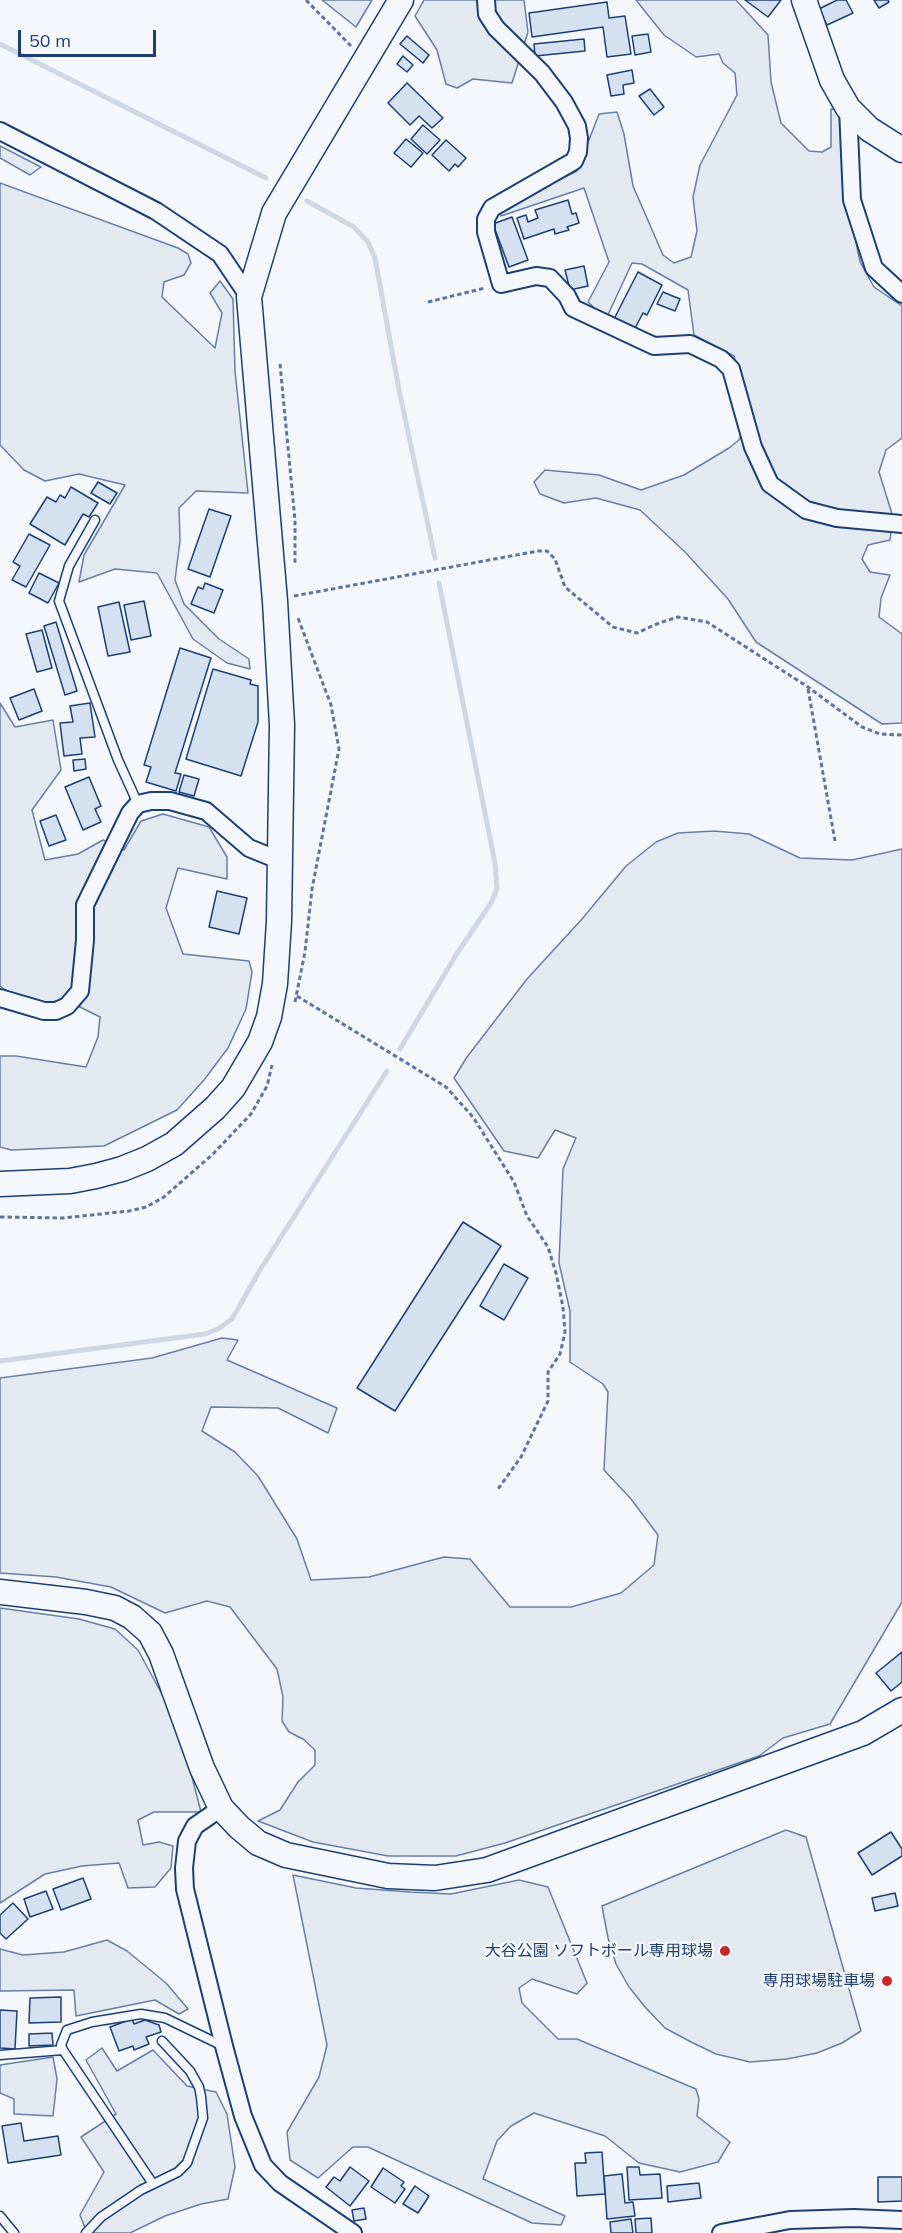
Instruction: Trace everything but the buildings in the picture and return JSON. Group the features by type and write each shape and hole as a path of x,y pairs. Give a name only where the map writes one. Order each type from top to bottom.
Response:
{"street":[{"path":"0,1184 70,1181 96,1176 147,1159 174,1144 215,1108 233,1088 260,1042 269,1017 274,984 281,861 282,725 275,601 249,297 274,213 401,0"},
{"path":"486,0 487,14 496,28 542,74 564,102 577,126 579,138 578,152 574,161 492,208 486,219 486,232 501,284 536,276 549,278 567,296 573,308 654,346 690,344 721,359 730,369 753,447 770,484 806,510 837,518 902,524"},
{"path":"804,0 832,80 848,108 868,129 902,150"},
{"path":"848,108 852,200 861,233 874,268 902,294"},
{"path":"0,131 156,211 220,254 249,297"},
{"path":"0,998 44,1011 56,1011 67,1006 80,991 85,940 85,905 126,820 138,804 170,801 206,812 249,849 281,861"},
{"path":"0,1592 86,1602 115,1608 132,1617 150,1633 170,1676 202,1768 221,1808 238,1827 258,1843 286,1855 388,1876 435,1878 487,1870 863,1733 902,1710"},
{"path":"221,1808 195,1826 188,1841 184,1868 185,1889 243,2116 262,2164 280,2183 352,2233"},
{"path":"721,2233 790,2220 854,2218 902,2220"}],"lane":[{"path":"95,520 69,566 58,601 118,760 138,804"},
{"path":"153,2184 63,2050 61,2044 67,2030 92,2022 141,2014 165,2018 224,2046"},
{"path":"86,2233 100,2217 153,2184 178,2172 187,2163 202,2118 199,2087 190,2071 162,2041"},
{"path":"0,2055 63,2050"},
{"path":"0,2216 14,2233"}],"path":[{"path":"306,0 365,61"},
{"path":"428,303 501,284"},
{"path":"280,364 295,520 295,575"},
{"path":"291,597 547,551 555,559 565,587 613,627 637,633 659,622 678,617 707,622 808,687 862,727 880,734 902,735"},
{"path":"293,603 291,597 295,586"},
{"path":"295,609 331,705 339,749 312,889 305,952 297,996"},
{"path":"808,687 835,841"},
{"path":"274,984 446,1087 473,1117 514,1182 527,1216 548,1247 563,1307 565,1332 560,1354 548,1372 548,1401 521,1457 498,1490"}],"shaded area":[{"path":"322,0 372,0 356,27"},
{"path":"424,0 524,0 528,32 512,83 473,79 457,88 446,84 437,50 415,16"},
{"path":"636,0 736,0 768,35 771,82 781,123 809,151 822,152 831,147 831,109 839,110 843,178 860,262 874,287 902,306 902,438 886,450 879,472 893,517 890,540 868,545 862,559 870,572 890,575 881,598 879,617 902,634 902,723 882,724 756,642 728,599 685,552 640,510 596,498 564,503 540,494 534,482 545,470 599,475 641,490 684,475 729,448 739,440 749,415 734,356 694,335 688,290 642,264 632,263 606,319 588,302 609,262 584,188 501,216 501,208 577,171 599,114 617,112 624,134 633,186 663,255 674,263 691,257 697,231 693,197 700,165 737,95 735,73 723,63 719,54 696,57 664,35"},
{"path":"0,146 41,167 30,175 0,158"},
{"path":"0,183 178,248 188,254 191,263 184,275 164,282 162,297 215,348 222,313 210,293 220,281 233,299 235,371 248,493 196,491 179,508 180,541 175,580 184,604 219,639 249,659 250,669 227,663 193,639 157,573 115,569 79,582 84,555 125,485 79,474 45,481 24,470 0,445"},
{"path":"0,703 15,727 53,720 61,770 32,810 45,860 78,854 103,840 124,850 141,821 163,814 209,827 227,857 227,879 178,868 166,908 183,954 249,961 252,972 246,1009 228,1048 177,1110 104,1146 11,1150 0,1147 0,1056 16,1056 86,1067 98,1037 100,1017 64,999 49,1003 7,991 0,986"},
{"path":"714,831 749,834 800,858 852,860 902,849 902,1602 830,1724 783,1738 759,1756 505,1843 456,1856 388,1856 313,1842 258,1821 280,1810 298,1782 315,1765 315,1750 303,1739 289,1732 282,1721 283,1697 277,1669 230,1607 207,1601 165,1613 111,1587 56,1577 0,1573 0,1378 152,1358 222,1338 238,1340 227,1360 337,1408 328,1433 278,1408 211,1407 202,1431 235,1452 258,1476 297,1539 311,1580 369,1577 444,1557 470,1559 510,1607 571,1607 621,1593 654,1565 658,1535 631,1499 604,1470 608,1392 603,1384 570,1362 570,1311 559,1263 563,1169 576,1138 555,1130 538,1158 504,1151 454,1078 467,1057 527,979 582,919 626,866 656,842 678,833"},
{"path":"0,1608 79,1619 115,1629 138,1650 170,1709 186,1754 201,1812 154,1812 138,1820 143,1845 159,1842 173,1846 171,1868 155,1887 128,1888 119,1863 82,1866 45,1874 0,1903"},
{"name":"大谷公園 ソフトボール専用球場","path":"786,1830 806,1837 861,2031 842,2043 817,2053 787,2059 750,2062 716,2054 691,2042 665,2028 645,2007 629,1987 616,1964 602,1906"},
{"path":"293,1875 356,1888 451,1894 519,1880 548,1887 587,1983 577,1994 532,1979 519,1988 522,2003 558,2039 577,2039 696,2089 699,2099 697,2116 730,2142 718,2162 680,2172 639,2163 605,2136 534,2113 511,2126 497,2141 483,2179 565,2216 561,2225 532,2223 368,2147 353,2147 318,2178 290,2160 287,2132 319,2077 327,2045"},
{"path":"107,1940 127,1951 166,1983 188,2009 179,2014 155,2000 76,2016 74,1990 0,1991 0,1949 23,1955 64,1952"},
{"path":"102,2048 117,2071 153,2050 187,2086 216,2092 227,2114 235,2167 228,2199 201,2204 165,2216 130,2233 87,2233 80,2215 104,2172 81,2137 116,2114 86,2060"},
{"path":"53,2057 57,2079 53,2116 14,2114 14,2099 0,2093 0,2065"}],"waterway":[{"path":"0,44 266,178"},
{"path":"307,201 354,227 368,242 375,258 399,390 435,558"},
{"path":"400,1049 456,955 491,903 497,889 495,863 439,583"},
{"path":"0,1361 205,1334 218,1329 232,1319 260,1270 387,1071"}],"place":[{"name":"大谷公園 ソフトボール専用球場","path":"725,1951"},
{"name":"専用球場駐車場","path":"887,1981"}]}
